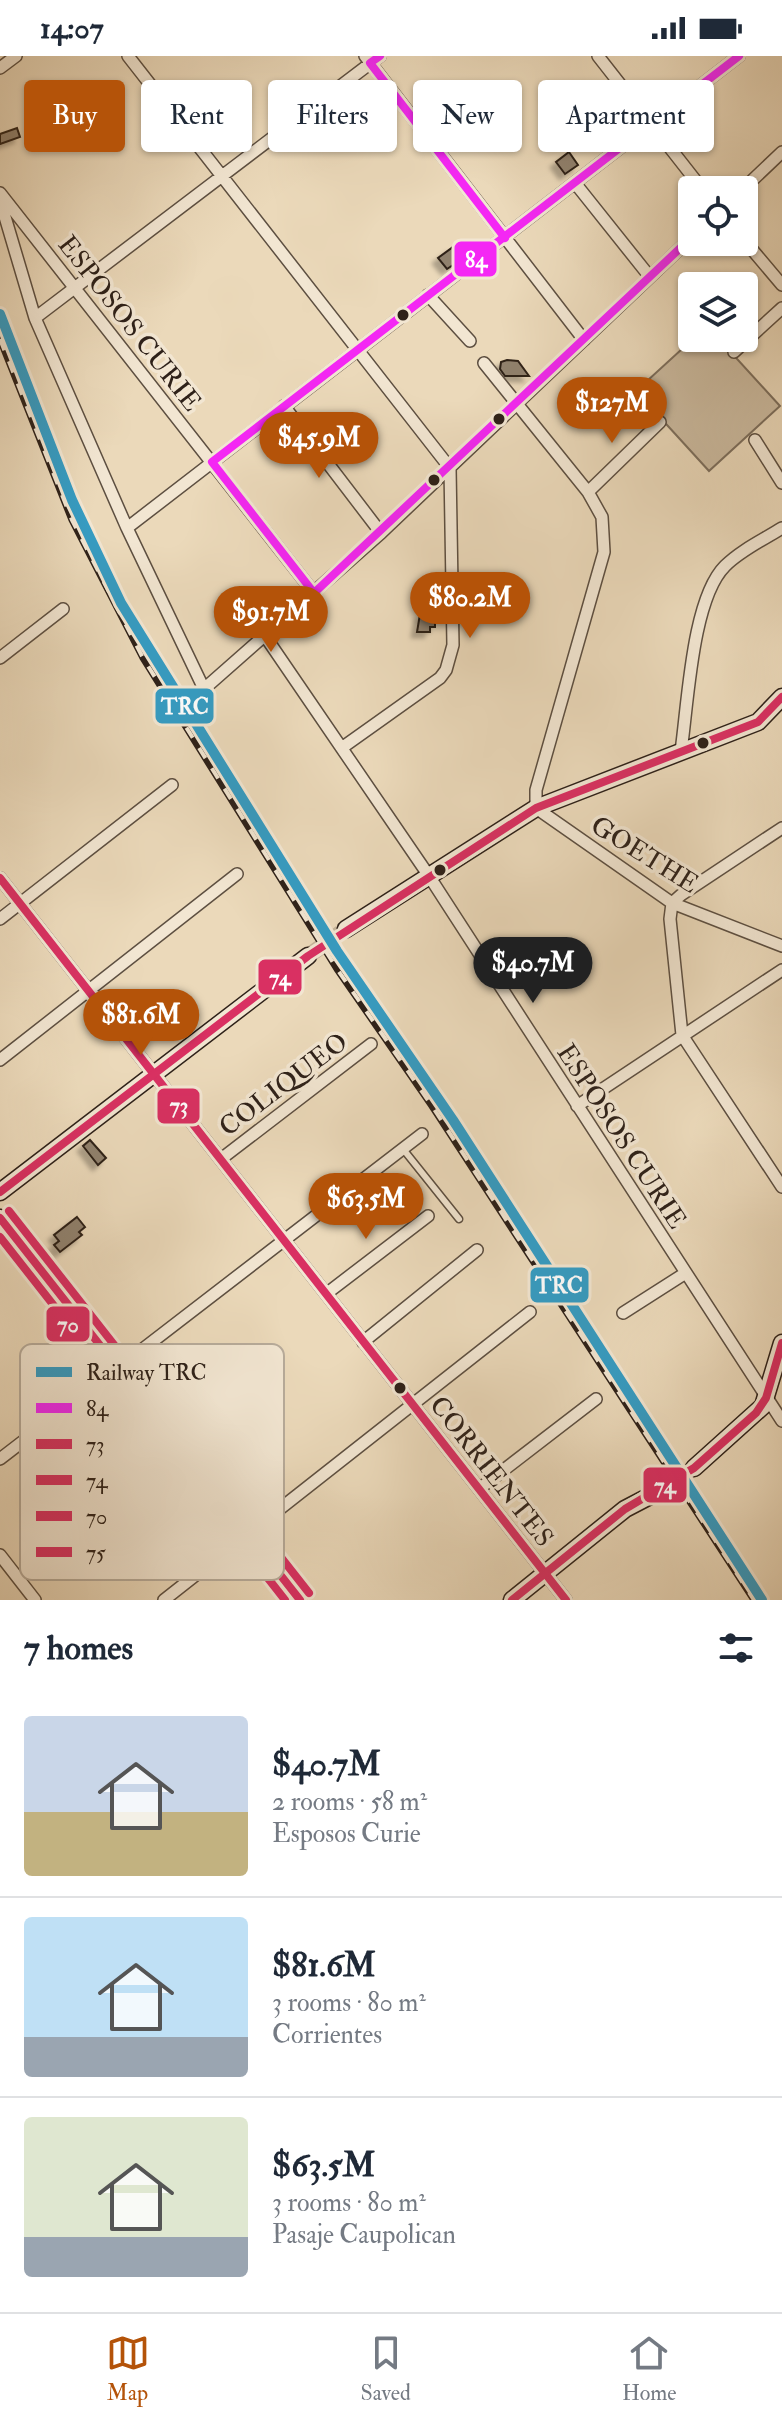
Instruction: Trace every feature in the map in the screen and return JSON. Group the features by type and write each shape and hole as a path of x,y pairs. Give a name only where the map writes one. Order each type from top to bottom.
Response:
{"main road":[{"path":"346,929 536,808 758,722 782,697"},
{"path":"0,1192 308,956"},
{"path":"0,1218 98,1344"},
{"path":"694,1468 756,1413 766,1398 782,1343"},
{"path":"512,1600 625,1509 671,1485"},
{"path":"284,1580 300,1600"}],"street":[{"path":"0,68 16,56"},
{"path":"128,56 450,468 453,645 446,670 431,686 343,747"},
{"path":"598,56 617,80"},
{"path":"708,80 739,56"},
{"path":"35,318 372,58 584,340"},
{"path":"127,528 615,152"},
{"path":"673,152 692,176"},
{"path":"757,176 782,152"},
{"path":"575,183 650,277"},
{"name":"ESPOSOS CURIE","path":"0,193 314,593"},
{"path":"0,200 35,318 127,528 204,689 381,533 678,250"},
{"path":"758,256 782,285"},
{"path":"428,295 470,341"},
{"path":"758,330 782,308"},
{"path":"484,363 588,492 602,517 604,552 536,790 536,808"},
{"path":"284,406 381,533"},
{"path":"588,492 660,422"},
{"path":"755,440 782,483"},
{"path":"681,751 702,607 711,583 737,556 782,528"},
{"path":"0,658 63,609"},
{"name":"ESPOSOS CURIE","path":"265,636 429,876 782,1421"},
{"path":"0,919 172,785"},
{"name":"GOETHE","path":"536,808 672,903 782,946"},
{"path":"782,828 672,903 670,919 682,1035 782,1187"},
{"path":"0,1060 237,874"},
{"name":"CORRIENTES","path":"0,878 566,1600"},
{"path":"577,1106 782,970"},
{"name":"COLIQUEO","path":"221,1159 371,1044"},
{"path":"149,1344 422,1134"},
{"path":"326,1294 428,1216"},
{"path":"363,1342 477,1250"},
{"path":"623,1313 684,1274"},
{"path":"284,1507 530,1312"},
{"path":"479,1489 596,1399"},
{"path":"0,1459 20,1444"},
{"path":"0,1555 35,1600"},
{"path":"164,1600 190,1580"}],"lane":[{"path":"403,1149 459,1219"}],"shaded area":[{"path":"679,352 731,352 780,406 709,471 636,391"}],"building":[{"path":"17,128 20,137 0,144 0,134"},
{"path":"569,152 578,165 565,174 556,162"},
{"path":"453,247 462,259 447,269 438,258"},
{"path":"518,361 529,376 505,376 500,369 501,362"},
{"path":"420,614 435,614 435,627 430,627 430,632 417,632"},
{"path":"90,1140 106,1158 98,1165 83,1146"},
{"path":"77,1217 85,1227 79,1232 82,1235 60,1252 54,1245 59,1241 54,1235"}],"tunnel":[{"path":"308,956 346,929"},
{"path":"671,1485 694,1468"}],"railway":[{"path":"0,339 72,520 143,658 337,969 432,1106 754,1600"}],"rail line":[{"name":"TRC","path":"0,314 72,500 121,603 337,951 453,1120 762,1600"}],"transit line":[{"name":"84","path":"380,56 370,63 505,238"},
{"name":"84","path":"212,462 739,56"},
{"name":"84","path":"314,593 678,250"},
{"name":"84","path":"212,462 314,593"},
{"name":"74","path":"0,1192 308,956 536,808 758,722 782,697"},
{"name":"73","path":"0,878 566,1600"},
{"name":"75","path":"9,1211 113,1344"},
{"name":"73","path":"0,1218 99,1344"},
{"name":"70","path":"0,1237 84,1344"},
{"name":"74","path":"512,1600 625,1509 694,1468 756,1413 766,1398 782,1343"},
{"name":"75","path":"284,1561 309,1593"},
{"name":"70","path":"269,1580 285,1600"},
{"name":"73","path":"284,1580 300,1600"}]}
